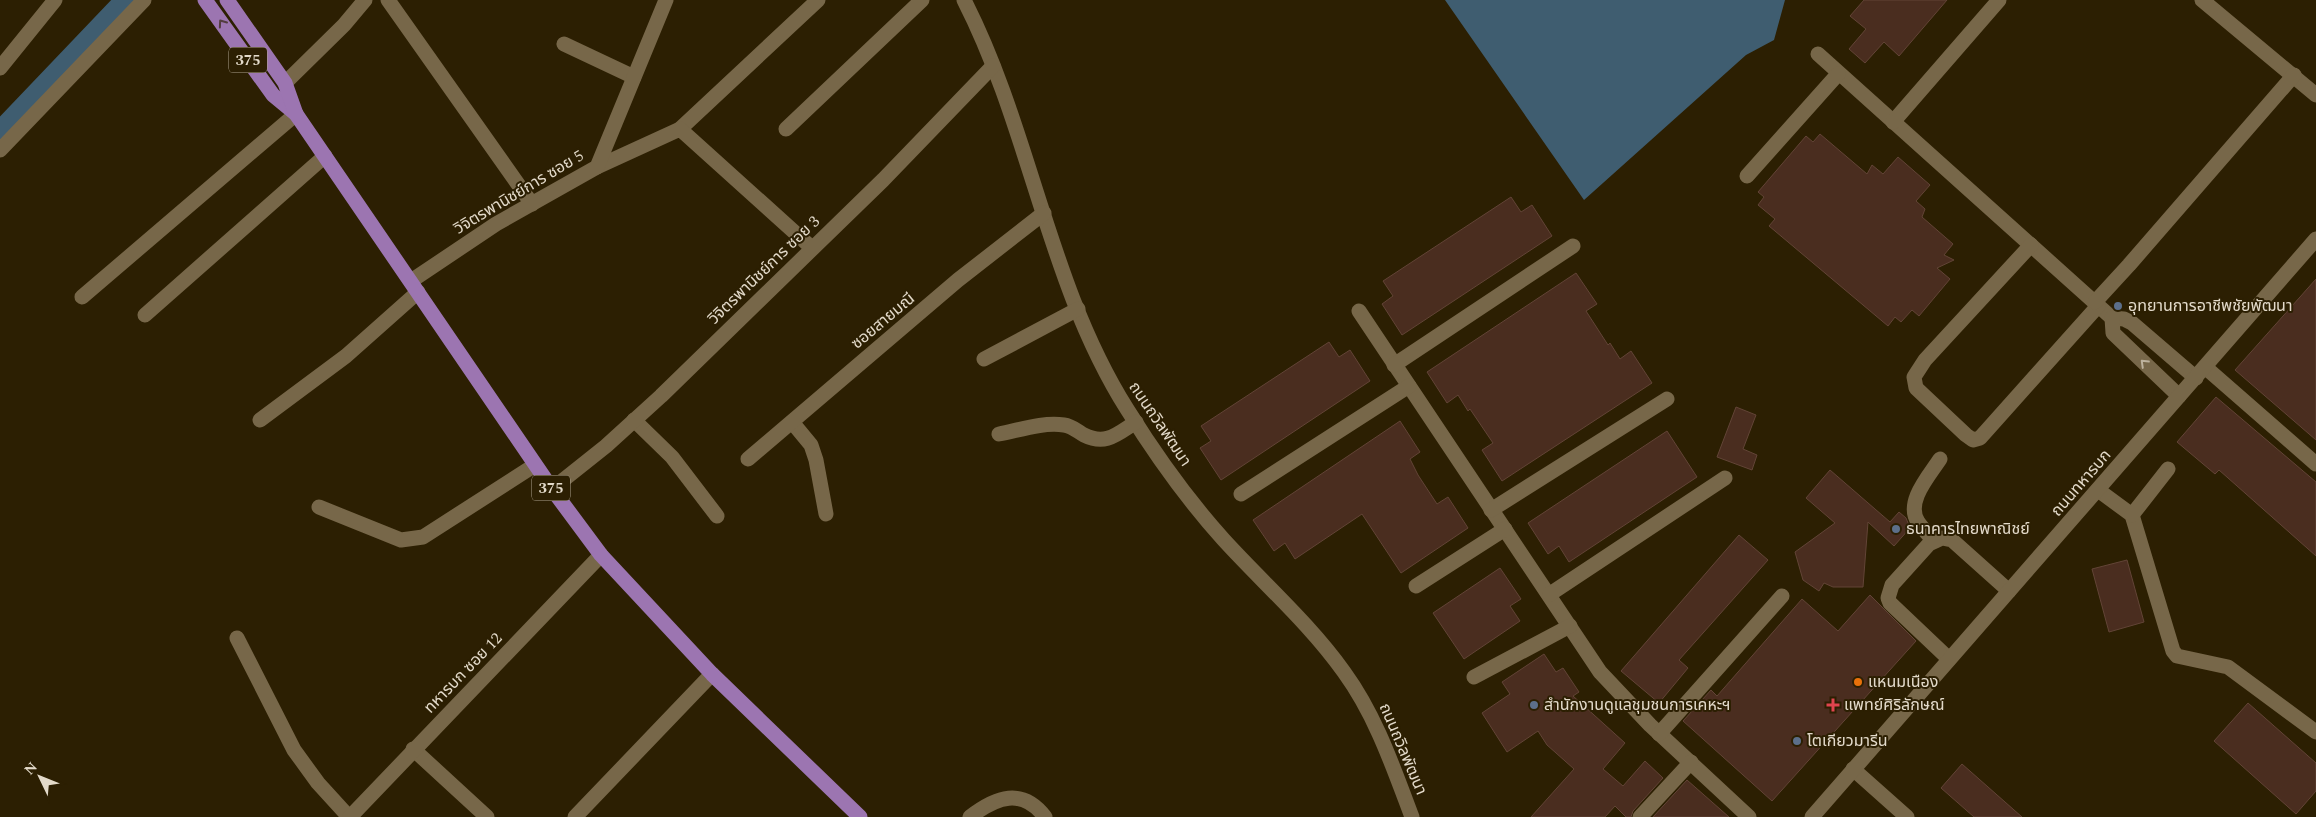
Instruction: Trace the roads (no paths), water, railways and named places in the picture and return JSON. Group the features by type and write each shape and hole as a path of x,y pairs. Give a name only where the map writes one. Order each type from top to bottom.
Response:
{"main road":[{"name":"375","path":"205,0 273,95 296,114"},
{"name":"375","path":"228,0 285,83 296,114 552,489 602,555 712,674 860,817"}],"street":[{"path":"0,150 144,0"},
{"path":"285,83 344,26 365,0"},
{"path":"388,0 532,204"},
{"path":"597,167 680,129 818,0"},
{"path":"786,129 922,0"},
{"name":"ถนนถวิลพัฒนา","path":"964,0 993,66 1078,309 1108,376 1136,422 1207,520 1307,627 1344,671 1376,724 1412,817"},
{"path":"1893,122 1999,0"},
{"path":"2202,0 2316,95"},
{"path":"0,68 55,2"},
{"name":"วิจิตรพานิชย์การ ซอย 5","path":"260,420 346,356 415,286 496,224 597,167 662,2"},
{"path":"564,44 634,77"},
{"path":"1818,54 1838,74 2112,318 2124,319 2132,323 2200,372 2316,464"},
{"name":"วิจิตรพานิชย์การ ซอย 3","path":"552,489 661,396 883,180 993,66"},
{"path":"1747,176 1838,74"},
{"path":"2031,245 1925,360 1914,378 1916,388 1966,435 1974,440 1980,438 2294,75"},
{"path":"82,297 296,114"},
{"path":"680,129 812,248"},
{"path":"145,316 325,156"},
{"name":"ซอยสายมณี","path":"748,459 958,280 1044,213"},
{"name":"ถนนทหารบก","path":"1812,817 2200,372 2311,255 2316,239"},
{"path":"1394,365 1573,246"},
{"path":"984,359 1078,309"},
{"path":"1359,311 1491,510 1550,594 1600,672 1622,698 1749,817"},
{"path":"2112,318 2114,333 2179,396"},
{"path":"1241,494 1409,386"},
{"path":"1491,510 1668,399"},
{"path":"634,420 672,457 717,516"},
{"path":"792,422 810,445 816,460 826,514"},
{"path":"999,434 1058,424 1072,427 1095,440 1102,440 1110,438 1136,422"},
{"path":"1933,540 1918,522 1914,511 1915,501 1940,459"},
{"path":"319,507 401,540 423,537 536,465"},
{"path":"2132,515 2168,469"},
{"path":"1550,594 1725,478"},
{"path":"2098,490 2132,515 2173,651 2184,659 2214,662 2228,667 2316,732"},
{"path":"1416,586 1505,529"},
{"path":"1950,659 1898,613 1888,598 1892,585 1933,540 1942,538 1952,540 2009,590"},
{"name":"ทหารบก ซอย 12","path":"349,817 602,555"},
{"path":"1659,734 1782,596"},
{"path":"1474,677 1570,626"},
{"path":"237,638 294,750 318,783 349,817"},
{"path":"575,817 712,674"},
{"path":"413,750 487,817"},
{"path":"1640,817 1691,762"},
{"path":"1854,769 1907,817"},
{"path":"970,817 988,804 1016,797 1027,800 1045,817"}],"water":[{"path":"1445,0 1785,0 1774,40 1746,55 1584,200"}],"waterway":[{"path":"0,131 125,0"}],"place":[{"name":"อุทยานการอาชีพชัยพัฒนา","path":"2118,306"},
{"name":"ธนาคารไทยพาณิชย์","path":"1896,529"},
{"name":"แหนมเนือง","path":"1858,682"},
{"name":"สำนักงานดูแลชุมชนการเคหะฯ","path":"1534,705"},
{"name":"แพทย์ศิริลักษณ์","path":"1833,705"},
{"name":"โตเกียวมารีน","path":"1797,741"}]}
